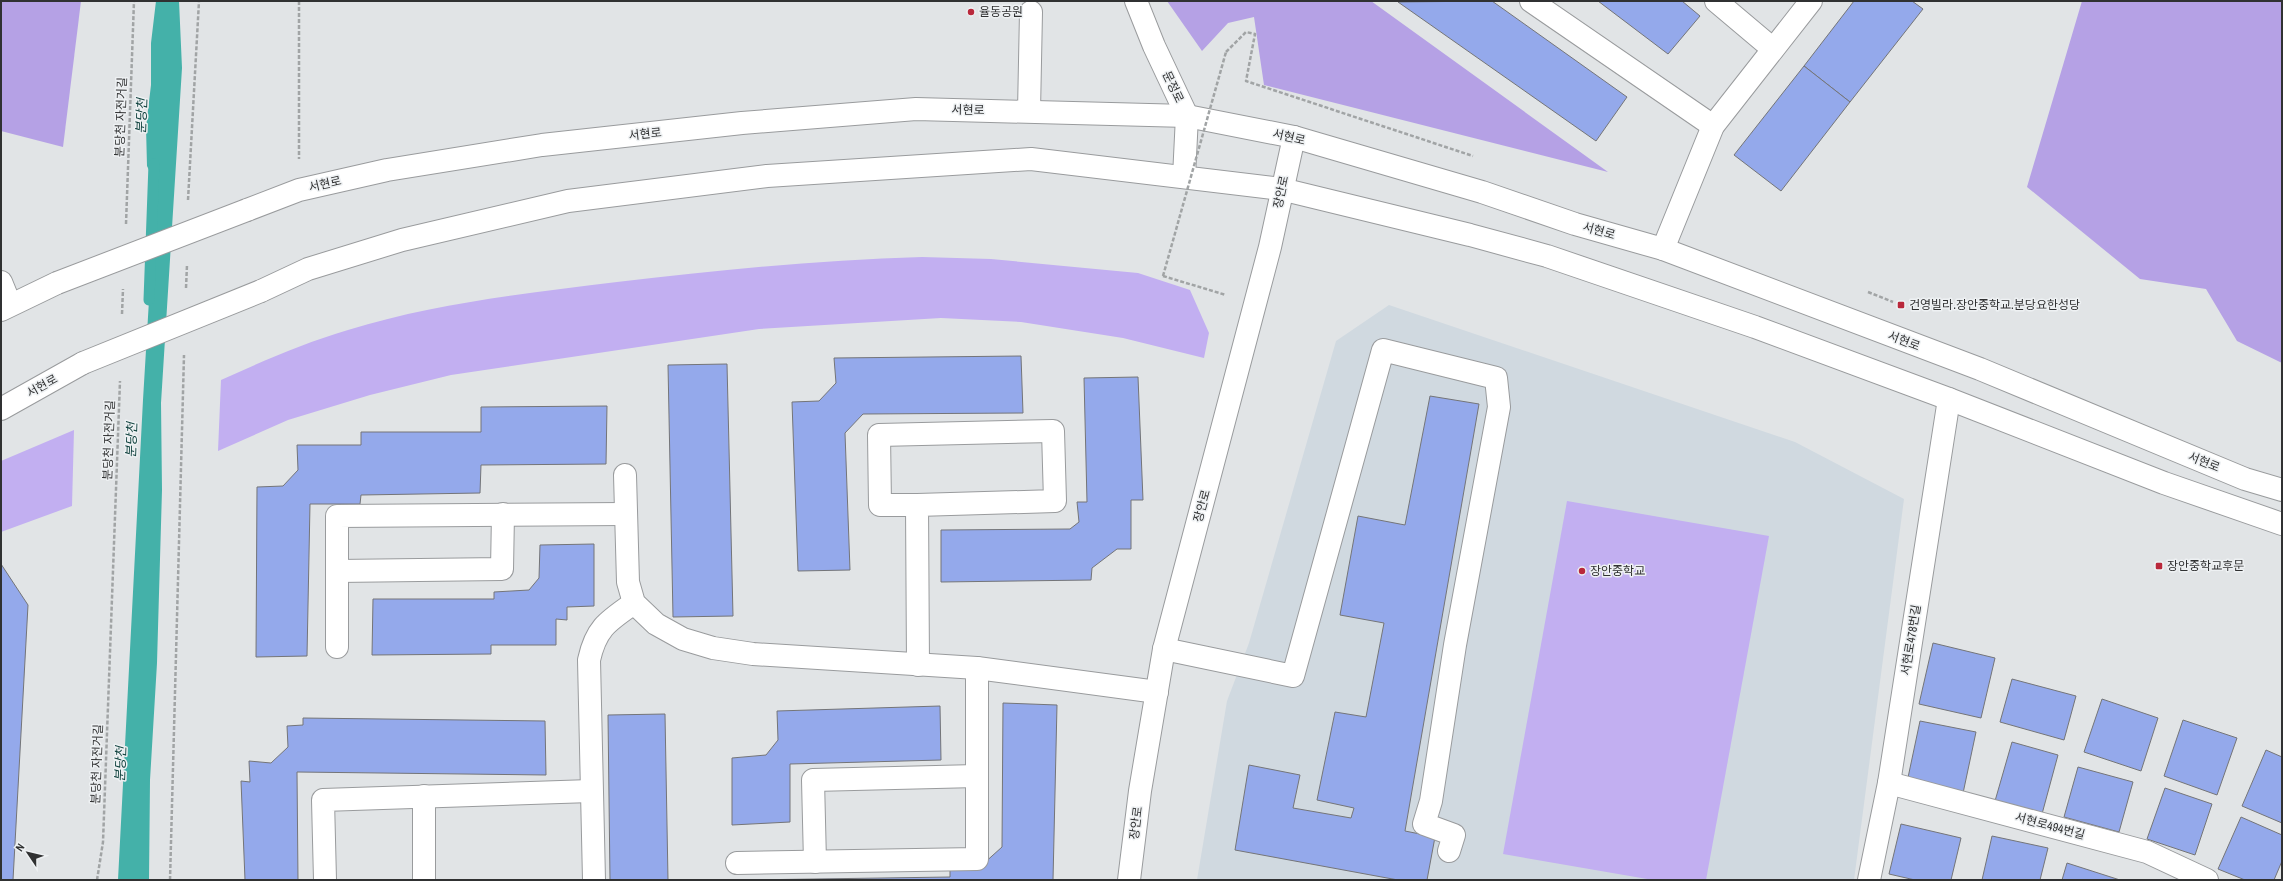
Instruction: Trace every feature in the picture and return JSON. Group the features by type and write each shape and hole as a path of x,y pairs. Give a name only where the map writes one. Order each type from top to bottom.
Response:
{"main road":[{"name":"문정로","path":"1136,1 1154,46 1187,116 1184,177"},
{"path":"1531,1 1713,126"},
{"path":"1716,1 1773,49"},
{"path":"1663,249 1713,126 1811,1"},
{"path":"1028,111 1031,12"},
{"name":"서현로","path":"6,307 57,283 299,190 386,170 542,145 734,124 916,109 1187,116 1294,137 1482,192 1576,224 1663,249 1980,369 2245,478 2282,490"},
{"name":"장안로","path":"1129,880 1140,791 1164,649 1270,247 1294,137"},
{"name":"서현로","path":"1,409 83,363 261,291 308,269 402,240 568,201 767,176 1031,159 1184,177"},
{"path":"1184,177 1282,188 1470,235 1547,256 1755,327 1949,399 2164,482 2282,524"},
{"path":"1,282 6,307"},
{"path":"1164,649 1293,676 1383,350 1496,378 1500,407 1455,645 1431,801 1424,824 1454,835 1449,851"},
{"name":"서현로478번길","path":"1869,880 1889,783 1949,399"},
{"path":"1053,431 1055,501 917,505 880,505 879,435 1053,431"},
{"path":"625,475 628,582 634,603 656,624 683,639 713,648 788,657 977,668 1157,692"},
{"path":"917,505 918,665"},
{"path":"337,571 502,569 503,514"},
{"path":"337,647 337,516 626,514"},
{"path":"594,880 589,660 593,641 602,628 634,603"},
{"path":"737,863 977,859 977,668"},
{"path":"815,862 813,780 977,776"},
{"name":"서현로494번길","path":"1889,783 2147,852 2207,880"},
{"path":"325,880 323,800 591,791"},
{"path":"424,796 424,880"}],"path":[{"name":"분당천 자전거길","path":"125,231 134,1"},
{"path":"188,203 199,1"},
{"path":"299,1 299,190"},
{"path":"1246,81 1255,34 1246,32 1226,52 1164,276 1255,304"},
{"path":"186,290 187,259"},
{"path":"122,318 123,287"},
{"path":"170,880 184,354"},
{"name":"분당천 자전거길","path":"97,880 103,842 120,374"}],"shaded area":[{"path":"1,1 81,1 63,147 1,131"},
{"path":"1167,1 1371,1 1608,172 1264,85 1254,17 1228,23 1202,51"},
{"path":"2082,1 2282,1 2282,363 2237,341 2206,289 2140,279 2027,187"},
{"path":"922,257 991,259 1138,273 1190,290 1209,333 1204,358 1123,338 1021,322 941,318 759,329 451,375 370,395 288,420 218,451 221,380 268,359 332,335 381,321 482,300 550,290 693,273 846,260"},
{"name":"장안중학교","path":"1389,305 1795,442 1904,499 1854,880 1197,880 1227,701 1249,643 1336,341"},
{"path":"74,430 72,506 1,532 1,461"},
{"path":"1567,501 1769,536 1706,880 1653,880 1503,854"}],"water":[{"path":"156,1 179,1 182,68 161,403 162,490 157,663 150,780 149,880 118,880 143,400 156,184 147,166 146,127 151,85 151,43"}],"building":[{"path":"1492,1 1627,97 1596,141 1398,2"},
{"path":"1598,1 1682,1 1700,16 1668,54"},
{"path":"1854,1 1912,1 1923,9 1850,102 1804,66"},
{"path":"1804,66 1850,102 1781,191 1734,155"},
{"path":"1021,356 1023,413 863,414 845,433 850,570 798,571 792,402 819,401 836,383 834,358"},
{"path":"727,364 733,616 673,617 668,365"},
{"path":"1138,377 1143,500 1131,500 1131,549 1117,549 1092,568 1091,580 941,582 941,530 1070,529 1079,522 1077,502 1087,502 1084,378"},
{"path":"1430,396 1479,404 1405,831 1435,837 1427,880 1398,880 1235,850 1249,765 1300,775 1293,808 1351,818 1354,808 1317,800 1335,712 1366,717 1384,623 1340,615 1358,516 1405,525"},
{"path":"607,406 606,464 481,465 480,493 361,495 360,504 310,504 307,656 256,657 257,487 283,486 298,470 297,445 361,445 361,432 481,432 481,407"},
{"path":"594,544 594,606 567,607 567,620 556,619 556,645 491,645 491,654 372,655 373,599 494,599 494,592 529,590 539,578 540,545"},
{"path":"1,564 28,605 13,880 1,880"},
{"path":"1933,643 1995,658 1981,718 1919,704"},
{"path":"2012,679 2076,696 2064,740 2000,722"},
{"path":"2102,699 2158,718 2141,771 2084,752"},
{"path":"1003,703 1057,705 1053,880 747,880 950,877 950,866 982,865 1002,847"},
{"path":"940,706 941,760 790,764 790,822 732,825 732,758 766,755 778,740 777,711"},
{"path":"665,714 668,880 610,880 608,715"},
{"path":"303,718 545,721 546,775 297,772 298,880 245,880 241,781 250,782 249,761 271,763 288,747 287,726 303,725"},
{"path":"2183,720 2237,738 2217,795 2164,776"},
{"path":"1920,721 1976,732 1962,798 1906,787"},
{"path":"2012,742 2058,755 2042,814 1995,801"},
{"path":"2266,750 2282,757 2282,823 2242,806"},
{"path":"2078,767 2133,782 2119,832 2064,817"},
{"path":"2165,788 2212,804 2195,855 2147,839"},
{"path":"2241,817 2282,835 2282,861 2274,880 2245,880 2218,869"},
{"path":"1901,824 1961,838 1951,880 1915,880 1889,874"},
{"path":"1992,836 2048,848 2040,880 1982,880"},
{"path":"2067,863 2120,880 2062,880"}],"waterway":[{"name":"분당천","path":"149,300 154,164"}],"place":[{"name":"율동공원","path":"971,12"},
{"name":"건영빌라.장안중학교.분당요한성당","path":"1901,305"},
{"name":"장안중학교후문","path":"2159,566"},
{"name":"장안중학교","path":"1582,571"}]}
